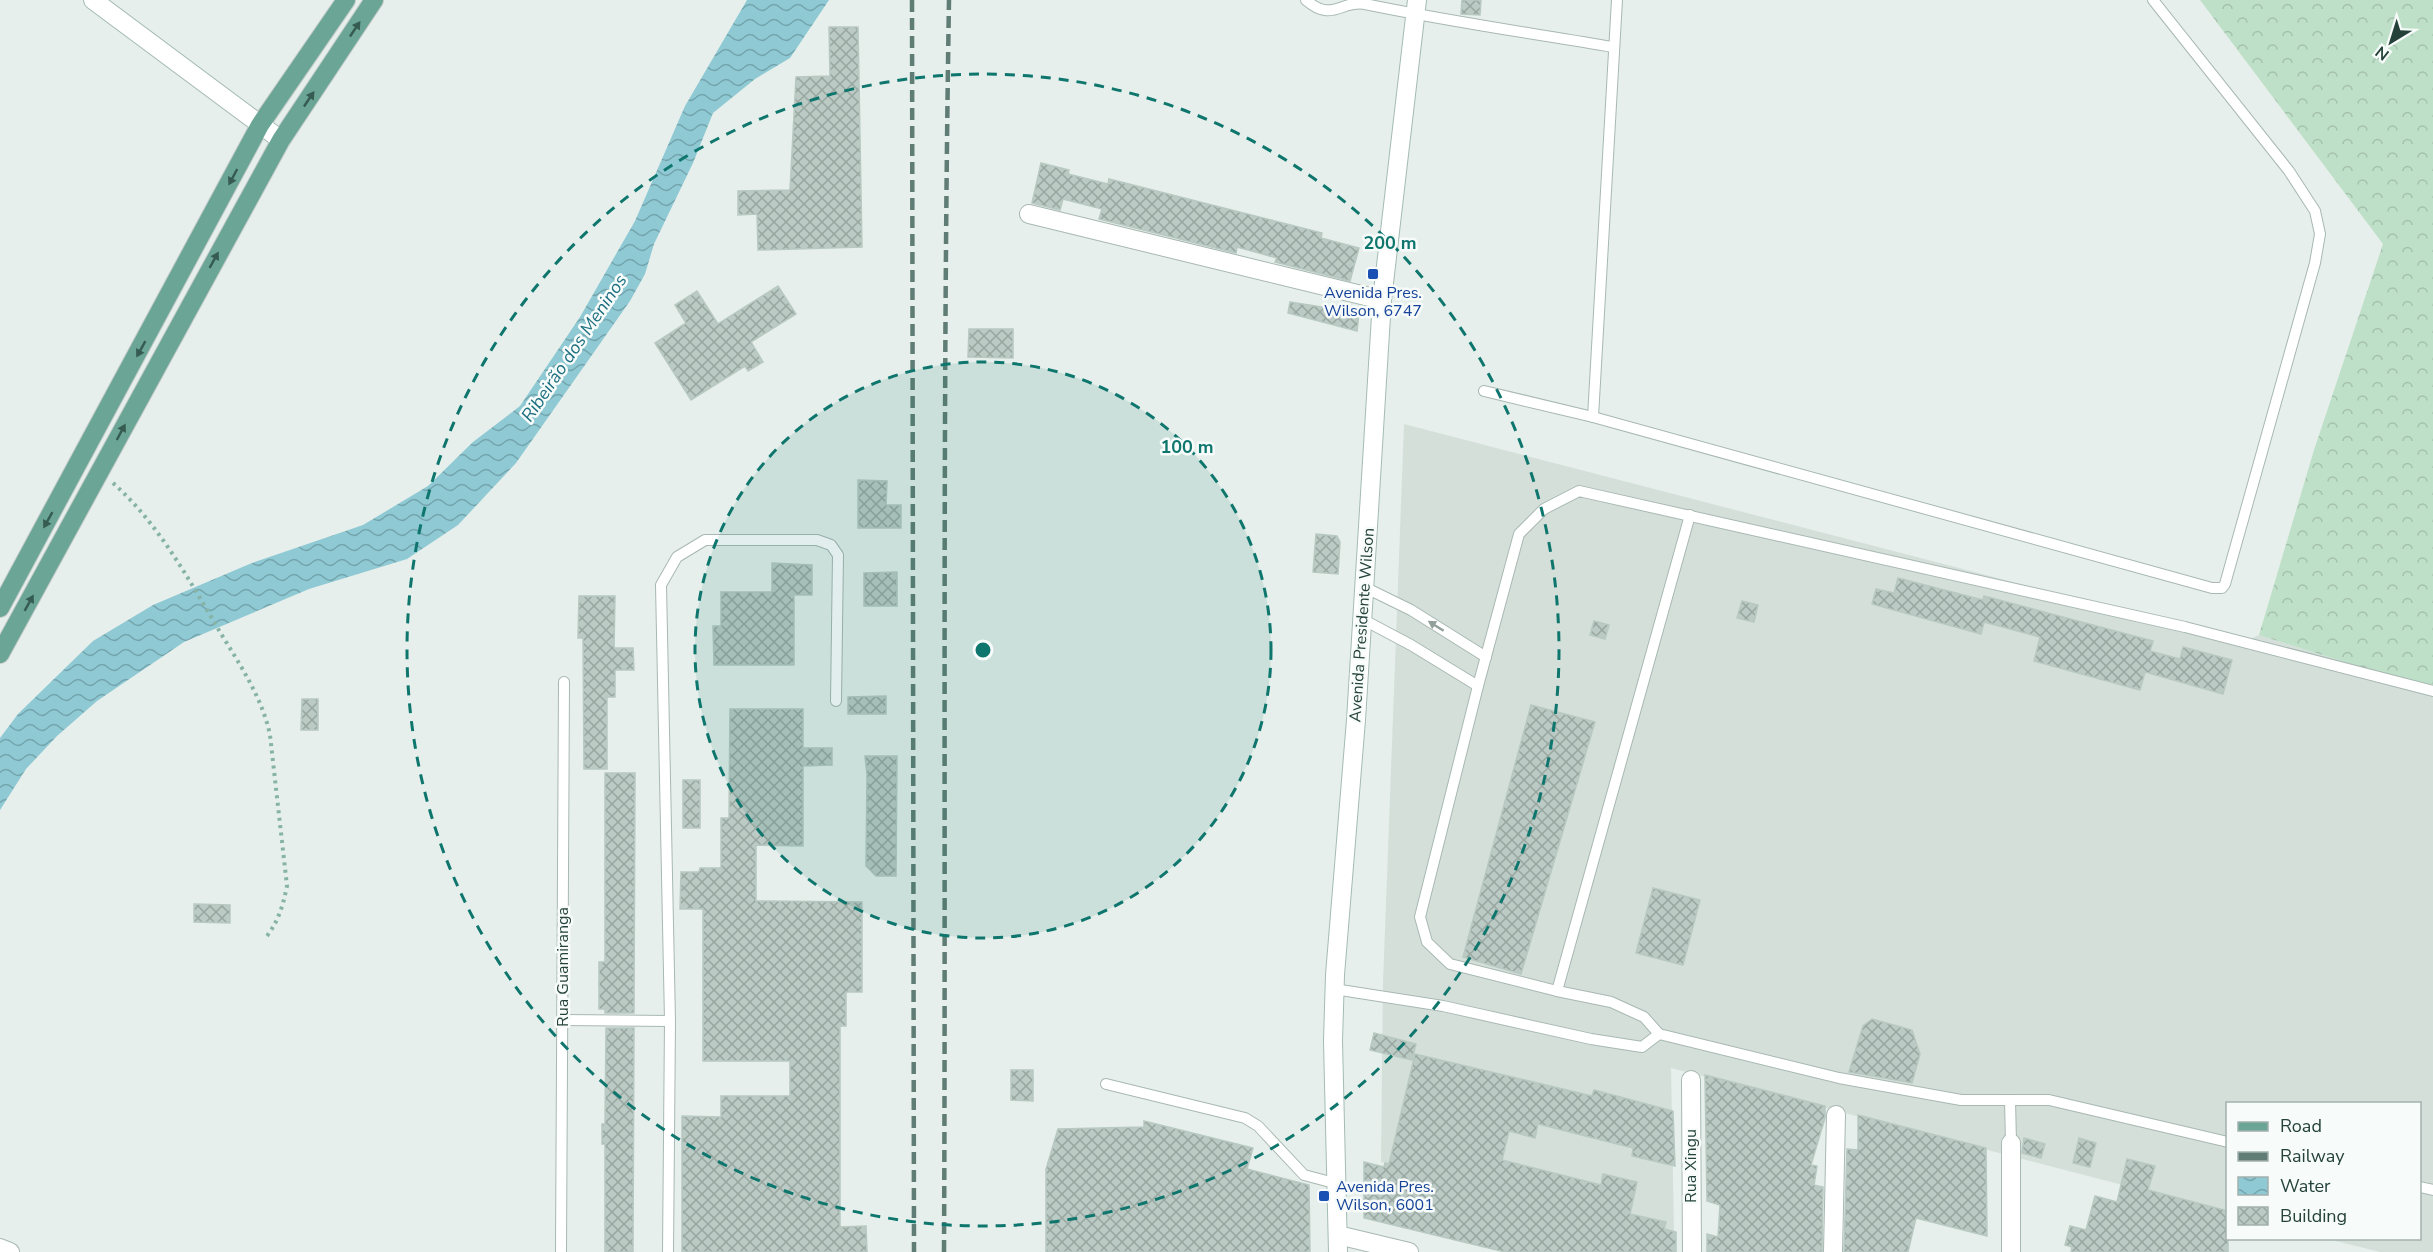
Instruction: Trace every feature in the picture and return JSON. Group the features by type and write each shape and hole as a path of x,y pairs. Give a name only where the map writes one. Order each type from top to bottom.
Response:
{"main road":[{"path":"93,0 281,140"},
{"path":"0,608 260,125 345,0"},
{"path":"0,654 281,140 375,0"},
{"name":"Avenida Presidente Wilson","path":"1338,1244 1333,1041 1334,989 1356,720 1382,300 1417,7"},
{"path":"1029,214 1382,300"},
{"name":"Rua Xingu","path":"1691,1080 1692,1252"},
{"path":"1833,1252 1836,1115"},
{"path":"2011,1143 2011,1252"},
{"path":"1338,1244 1409,1252"},
{"path":"0,1248 10,1252"}],"lane":[{"path":"1306,0 1321,10 1336,10 1354,2 1417,7 1613,46"},
{"path":"1593,417 1617,0"},
{"path":"1484,391 1593,417 2212,588 2222,588 2315,263 2319,223 2315,211 2289,171 2153,0"},
{"path":"2226,1142 2049,1100 1961,1100 1839,1078 1659,1034 1644,1017 1611,1002 1450,964 1427,942 1420,917 1478,686 1520,534 1544,509 1579,491 2185,627 2433,691"},
{"path":"1557,991 1690,515"},
{"path":"668,1252 670,1021 661,585 676,556 705,540 817,540 831,545 838,555 836,701"},
{"path":"1364,587 1411,610 1486,657"},
{"path":"1362,619 1411,645 1478,686"},
{"name":"Rua Guamiranga","path":"561,1252 564,682"},
{"path":"1334,989 1443,1006 1591,1039 1642,1047 1659,1034"},
{"path":"562,1020 670,1021"},
{"path":"1106,1084 1245,1118 1258,1126 1304,1175 1338,1184"},
{"path":"2010,1100 2011,1143"}],"path":[{"path":"100,472 136,504 184,572 266,714 287,885 282,910 267,936"}],"shaded area":[{"path":"1404,424 2244,642 2259,635 2433,690 2433,1252 2380,1252 2332,1240 2421,1240 2421,1102 2226,1102 2226,1212 1671,1068 1674,1234 1381,1162 1383,983"}],"green space":[{"path":"2200,0 2433,0 2433,690 2259,635 2314,450 2383,244"}],"water":[{"name":"Ribeirão dos Meninos","path":"747,0 829,0 790,58 755,79 713,113 693,163 654,244 645,274 630,301 516,463 458,525 407,559 309,589 184,642 97,701 57,736 26,769 0,810 0,738 18,714 93,641 153,605 252,563 363,525 428,486 473,442 520,406 580,317 635,221 685,106"}],"building":[{"path":"1462,0 1481,0 1480,15 1461,14"},
{"path":"829,27 858,27 862,247 758,250 757,214 738,215 738,191 790,190 796,77 830,76"},
{"path":"1041,163 1069,170 1068,174 1108,184 1109,179 1322,233 1321,238 1359,248 1350,281 1275,262 1277,258 1237,247 1236,253 1099,219 1102,209 1063,199 1060,210 1032,203"},
{"path":"778,286 796,314 751,342 763,362 748,371 745,366 691,400 655,343 686,323 675,305 697,291 718,324"},
{"path":"1290,302 1359,313 1357,331 1288,313"},
{"path":"969,329 1013,329 1013,358 968,357"},
{"path":"858,480 887,481 886,505 901,505 901,528 858,528"},
{"path":"1316,534 1337,536 1340,542 1338,574 1313,572"},
{"path":"772,563 812,565 812,595 794,595 794,665 714,665 713,626 721,626 721,592 772,592"},
{"path":"897,572 897,606 864,606 864,573"},
{"path":"1898,578 1983,600 1984,596 2153,641 2150,651 2180,659 2183,647 2232,660 2223,694 2145,672 2140,690 2034,661 2040,637 1984,622 1981,634 1872,604 1876,589 1894,593"},
{"path":"579,596 615,596 614,648 633,648 634,670 615,670 615,697 607,697 607,769 584,769 583,638 578,638"},
{"path":"1742,601 1758,605 1754,622 1737,618"},
{"path":"1594,621 1609,625 1605,639 1590,635"},
{"path":"886,696 886,714 848,714 848,697"},
{"path":"302,699 318,699 318,730 301,730"},
{"path":"1531,705 1595,722 1521,974 1463,957"},
{"path":"730,709 803,709 803,748 832,748 832,765 803,766 803,846 756,845 756,901 862,902 862,992 846,992 846,1026 840,1026 840,1227 866,1226 867,1252 682,1252 682,1116 721,1117 721,1096 790,1096 790,1061 703,1061 703,909 680,909 681,872 699,872 700,868 721,868 721,818 729,818"},
{"path":"865,756 897,756 896,876 876,876 866,866 867,775"},
{"path":"605,773 635,773 634,1013 605,1013 605,1009 599,1009 599,962 605,962"},
{"path":"683,780 700,780 700,828 683,828"},
{"path":"1653,888 1700,900 1683,965 1636,953"},
{"path":"194,904 230,905 230,923 194,922"},
{"path":"1872,1019 1912,1030 1920,1054 1912,1083 1849,1072 1863,1026"},
{"path":"606,1028 634,1028 633,1252 605,1252 605,1144 602,1144 602,1124 605,1124"},
{"path":"1374,1033 1416,1044 1412,1060 1370,1050"},
{"path":"1415,1054 1592,1096 1594,1090 1673,1111 1675,1166 1632,1156 1633,1148 1538,1124 1535,1138 1509,1131 1502,1160 1601,1185 1603,1174 1637,1182 1630,1214 1666,1222 1664,1229 1676,1232 1676,1252 1505,1252 1364,1218 1364,1162 1384,1167 1385,1163 1389,1164"},
{"path":"1011,1070 1033,1070 1033,1101 1011,1100"},
{"path":"1705,1075 1825,1106 1825,1118 1811,1165 1817,1166 1814,1185 1823,1187 1822,1252 1707,1252 1707,1234 1718,1237 1720,1205 1707,1201"},
{"path":"1858,1115 1986,1148 1987,1236 1916,1218 1908,1252 1844,1252 1847,1149 1858,1150"},
{"path":"1144,1121 1253,1148 1247,1169 1309,1185 1310,1252 1046,1252 1046,1169 1058,1129 1144,1127"},
{"path":"2024,1138 2045,1144 2041,1158 2022,1153"},
{"path":"2079,1138 2096,1143 2090,1167 2073,1163"},
{"path":"2127,1159 2155,1166 2148,1190 2226,1210 2228,1252 2071,1252 2072,1247 2065,1245 2070,1226 2086,1230 2095,1196 2117,1202"}],"railway":[{"path":"912,0 914,1252"},
{"path":"944,1252 945,469 949,0"}],"place":[{"name":"Avenida Pres. Wilson, 6747","path":"1373,274"},
{"name":"Avenida Pres. Wilson, 6001","path":"1324,1196"}]}
